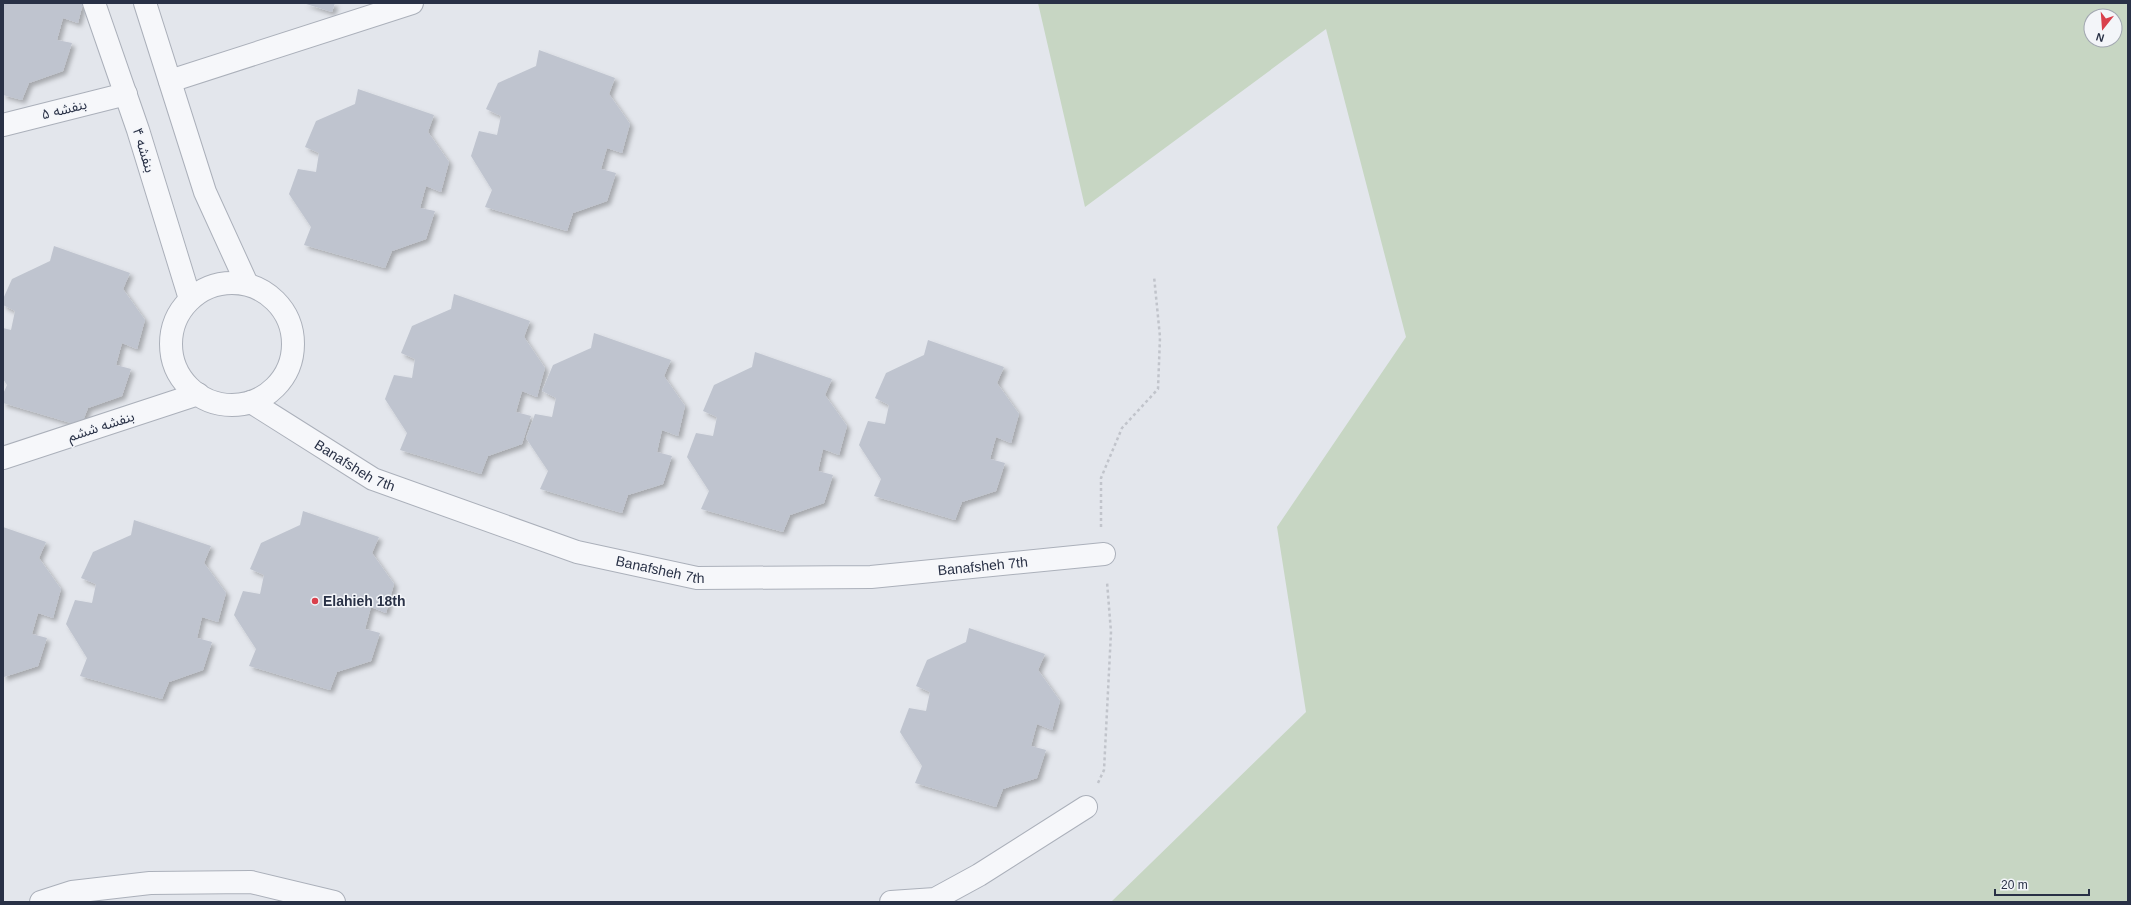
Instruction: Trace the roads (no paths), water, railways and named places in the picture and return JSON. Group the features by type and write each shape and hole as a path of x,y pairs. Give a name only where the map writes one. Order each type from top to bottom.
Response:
{"street":[{"name":"بنفشه ۴","path":"94,3 126,94 190,299"},
{"path":"145,3 205,192 247,284"},
{"path":"170,81 412,3"},
{"name":"بنفشه ۵","path":"3,125 126,94"},
{"path":"226,282 247,284 266,292 282,306 291,325 294,346 290,366 280,384 264,397 251,402 224,405 205,400 189,388 177,372 171,353 171,333 173,327 178,315 190,299 206,288 226,282"},
{"name":"بنفشه ششم","path":"3,458 198,394"},
{"name":"Banafsheh 7th","path":"251,402 373,479 577,552 697,578 870,577 1104,554"},
{"path":"891,902 935,899 979,874 1086,807"},
{"path":"41,902 72,892 150,883 244,882 251,882 334,902"}],"place":[{"name":"Elahieh 18th","path":"315,601"}]}
